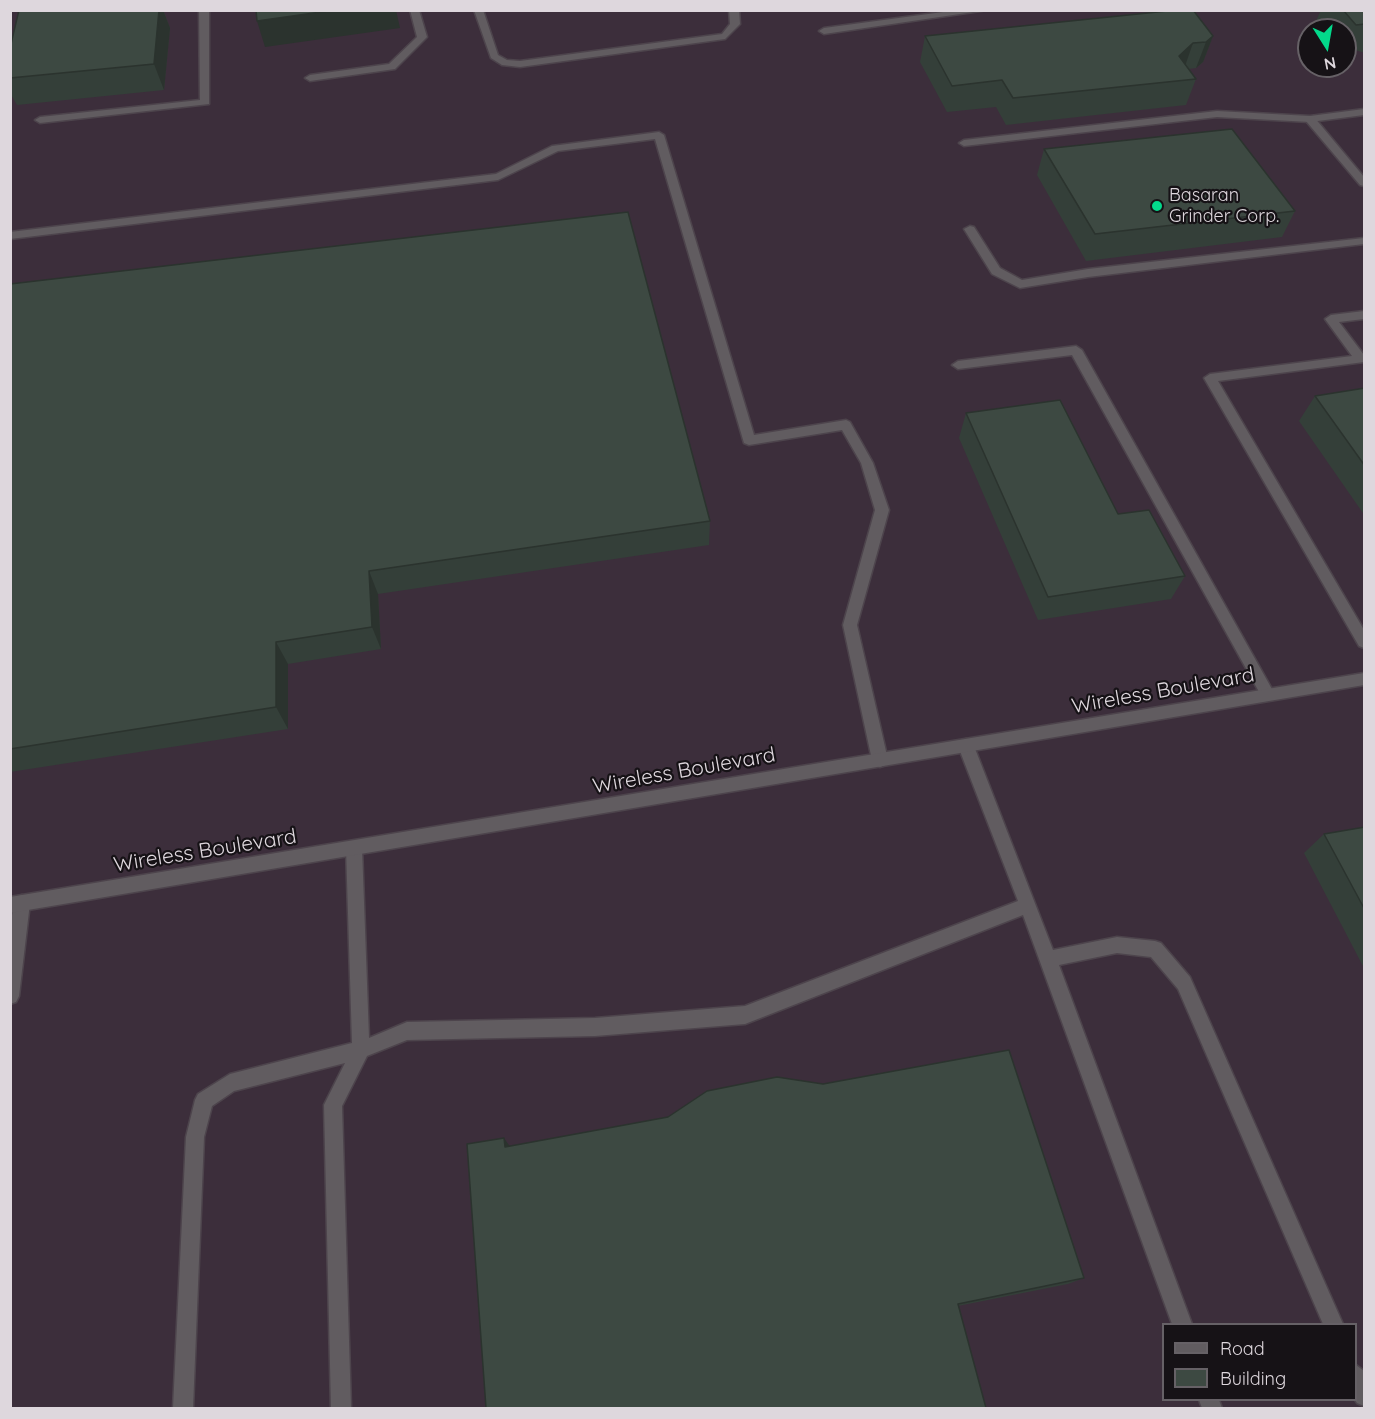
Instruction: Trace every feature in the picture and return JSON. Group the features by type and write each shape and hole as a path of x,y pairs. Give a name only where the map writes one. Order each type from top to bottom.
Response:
{"street":[{"path":"40,120 205,102 204,10"},
{"path":"310,78 392,67 422,37 414,10"},
{"path":"478,10 494,56 505,63 520,64 725,36 735,24 734,10"},
{"path":"824,31 983,10"},
{"path":"964,143 1217,114 1310,119 1365,112"},
{"path":"1310,119 1365,183"},
{"path":"10,236 498,177 556,148 659,135 749,440 846,425 867,463 882,510 850,625 880,760"},
{"path":"970,229 996,271 1020,284 1088,273 1365,241"},
{"path":"1365,315 1331,319 1361,358 1210,378 1365,642"},
{"path":"958,365 1076,350 1268,695"},
{"name":"Wireless Boulevard","path":"16,904 1365,679"},
{"path":"966,746 1028,905 1182,1323"},
{"path":"340,1408 333,1105 361,1050 354,848"},
{"path":"10,996 16,904"},
{"path":"183,1408 195,1137 204,1100 230,1083 361,1050 407,1031 595,1027 746,1015 1028,905"},
{"path":"1048,959 1117,945 1155,949 1184,983 1333,1323"},
{"path":"1357,1377 1365,1396"}],"shaded area":[{"path":"11,11 1364,11 1364,1408 11,1408"}],"building":[{"path":"19,10 159,10 154,64 10,78 10,48"},
{"path":"256,10 335,10 257,21"},
{"path":"1193,10 1213,36 1206,42 1193,43 1179,56 1196,79 1013,98 1002,80 952,86 925,36"},
{"path":"1343,10 1365,10 1365,24 1357,25 1357,18 1350,18"},
{"name":"Basaran Grinder Corp.","path":"1232,129 1295,211 1095,234 1044,149"},
{"path":"628,212 710,521 369,571 372,627 276,642 276,707 10,749 10,284"},
{"path":"1365,388 1365,466 1315,396"},
{"path":"1060,400 1118,514 1149,510 1185,576 1048,597 966,413"},
{"path":"1365,827 1365,910 1324,834"},
{"path":"1009,1050 1084,1278 958,1304 986,1408 486,1408 467,1144 504,1138 505,1147 668,1117 707,1091 777,1077 823,1084"}],"place":[{"name":"Basaran Grinder Corp.","path":"1157,206"}]}
